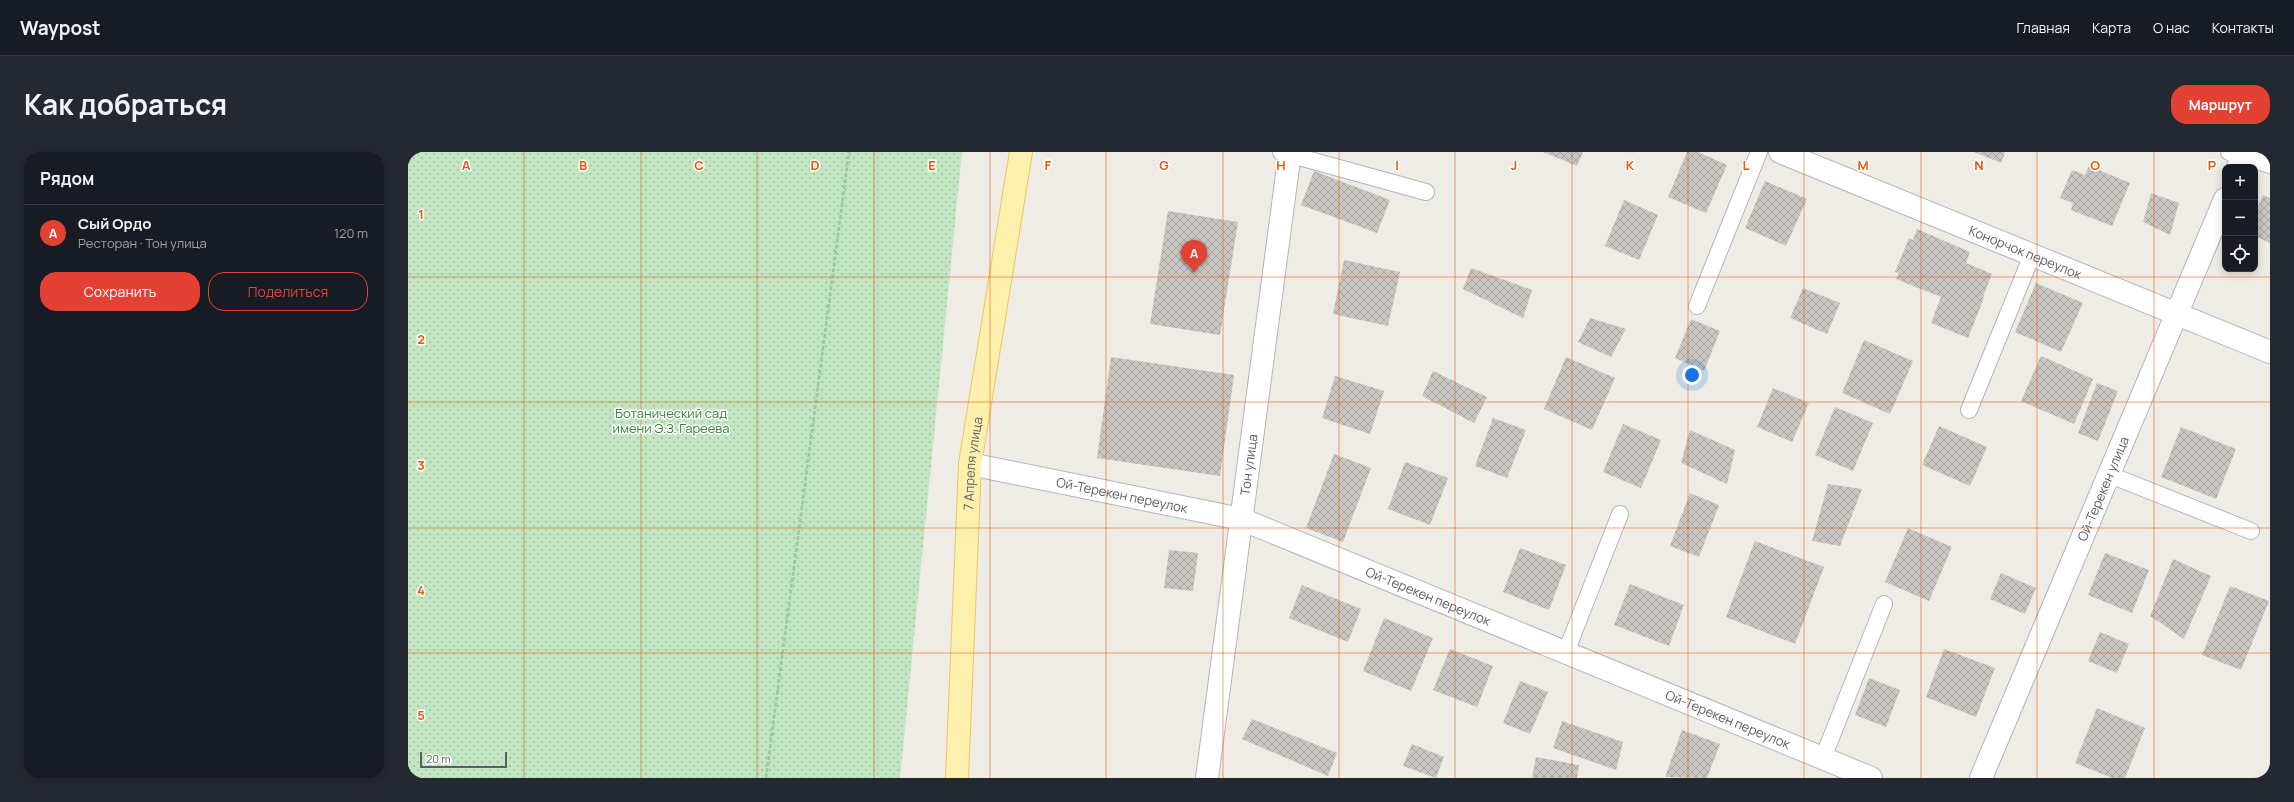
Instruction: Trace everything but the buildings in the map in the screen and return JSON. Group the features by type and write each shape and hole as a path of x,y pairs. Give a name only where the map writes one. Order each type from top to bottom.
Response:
{"main road":[{"name":"7 Апреля улица","path":"957,778 970,464 1021,152"}],"street":[{"name":"Тон улица","path":"1207,778 1287,152"},
{"name":"Конорчок переулок","path":"1780,152 2270,352"},
{"name":"Ой-Терекен улица","path":"1981,778 2110,475 2225,200"},
{"name":"Ой-Терекен переулок","path":"970,464 1241,519 1871,778"}],"lane":[{"path":"1287,152 1426,192"},
{"path":"1697,306 1759,152"},
{"path":"2239,157 2270,165"},
{"path":"1970,410 2032,255"},
{"path":"2110,475 2251,531"},
{"path":"1566,652 1620,514"},
{"path":"1823,758 1884,604"}],"path":[{"path":"766,778 849,152"}],"green space":[{"name":"Ботанический сад имени Э.З. Гареева","path":"408,152 962,152 900,778 408,778"}],"place":[{"name":"Сый Ордо","path":"1194,273"}]}
